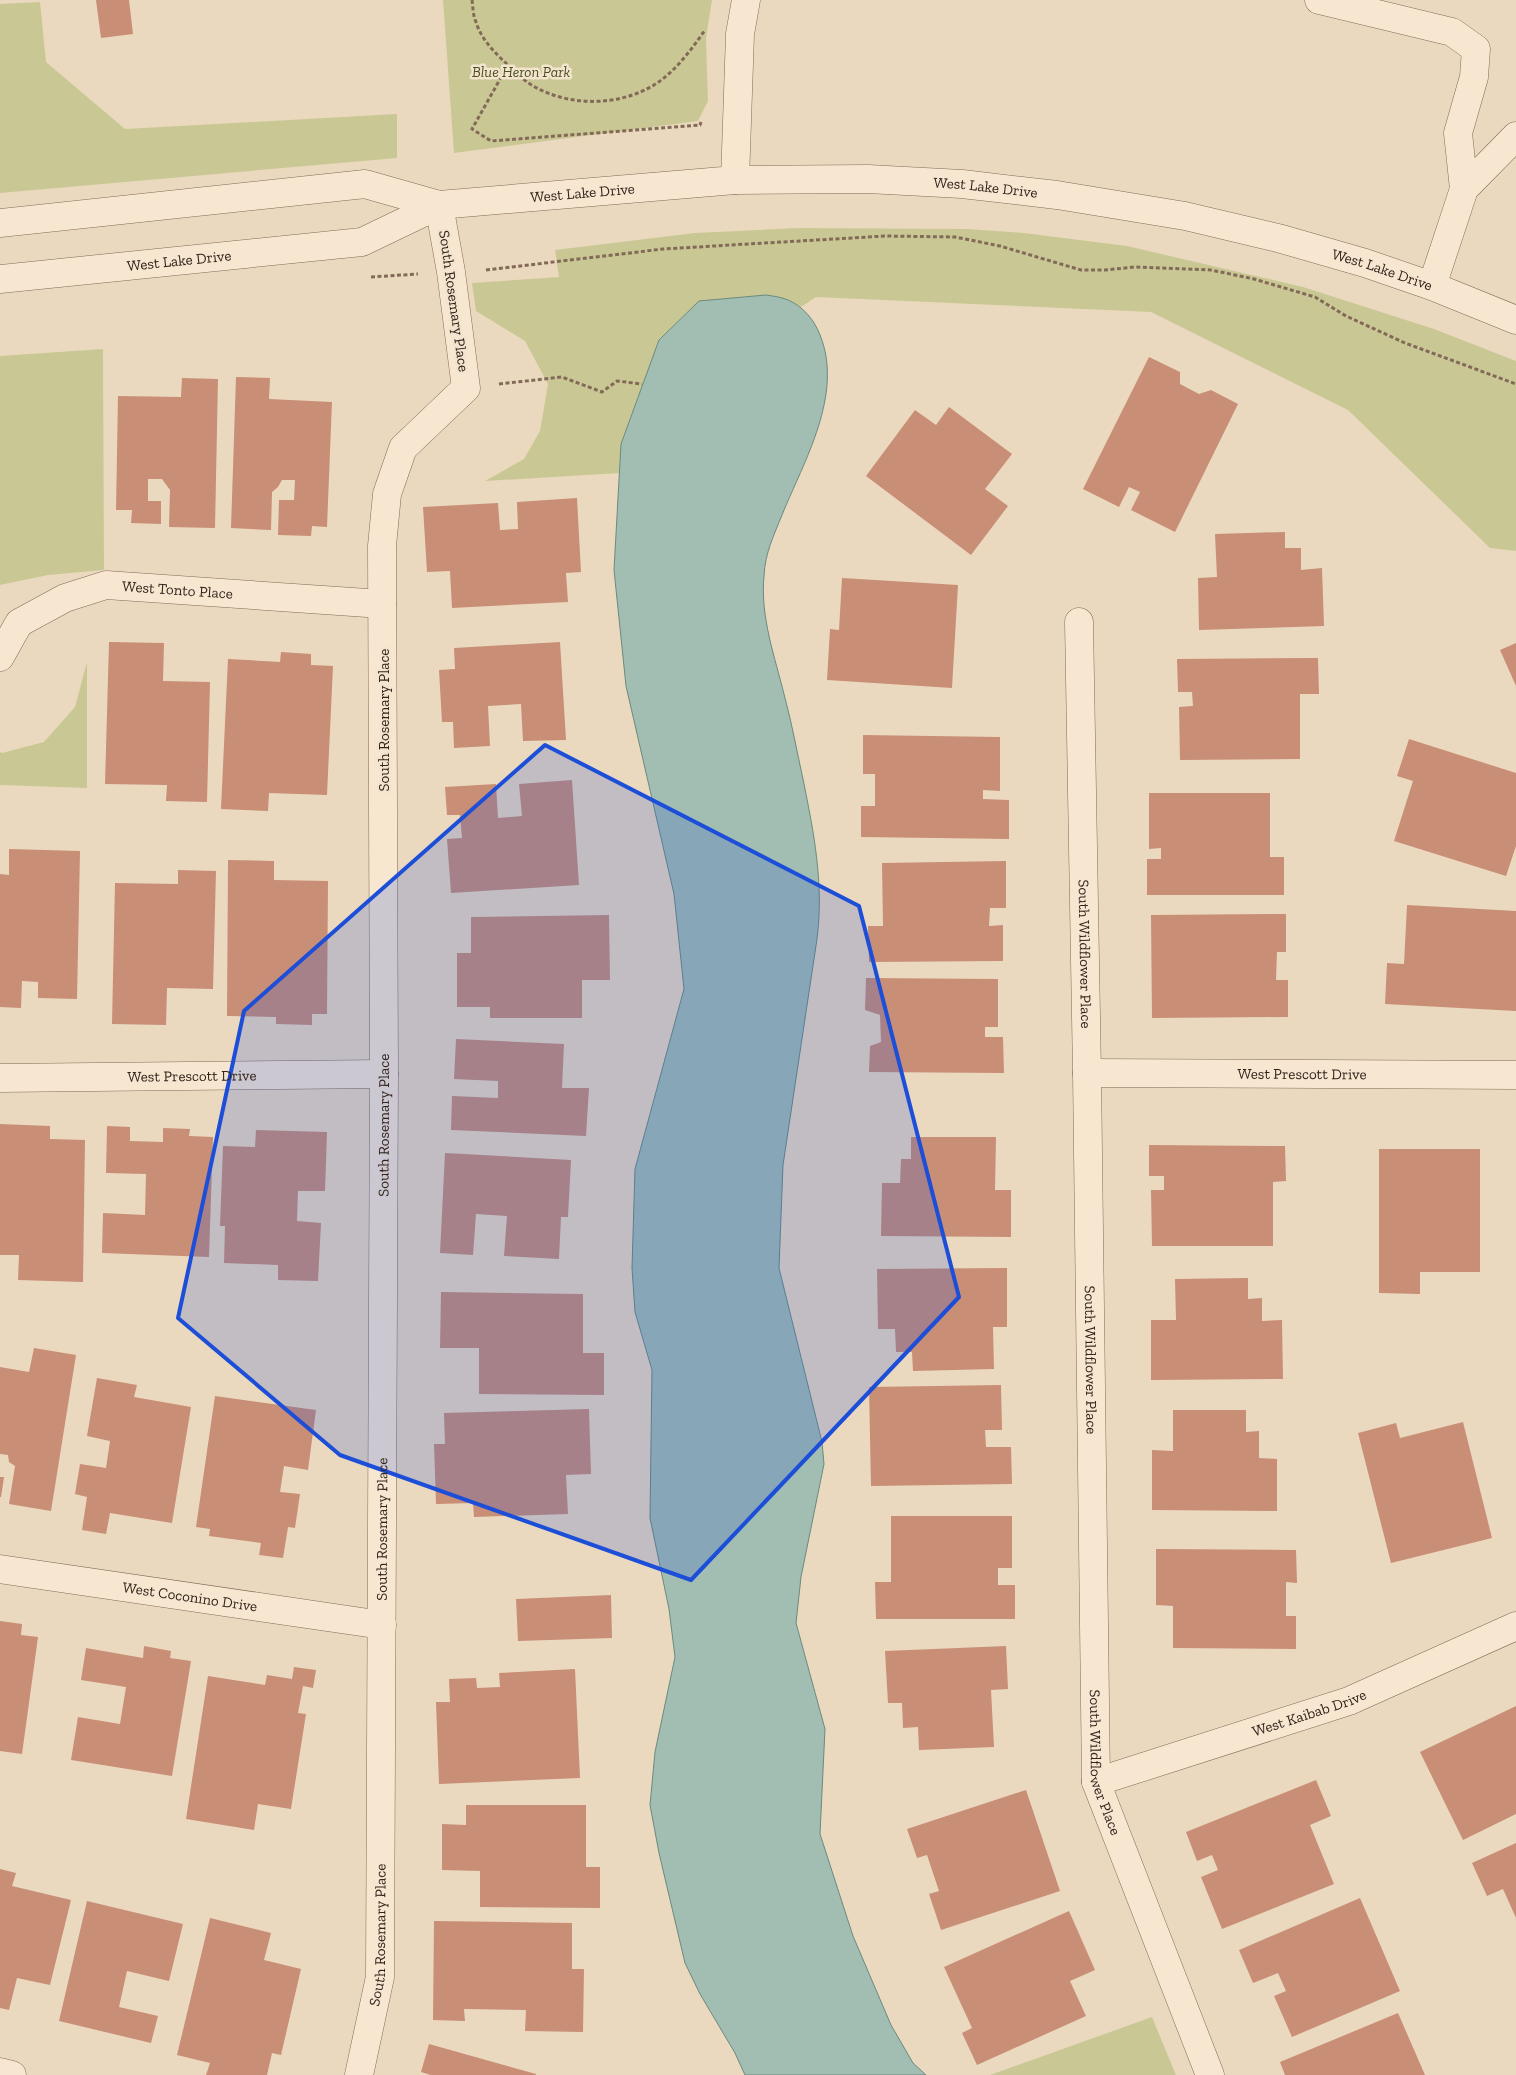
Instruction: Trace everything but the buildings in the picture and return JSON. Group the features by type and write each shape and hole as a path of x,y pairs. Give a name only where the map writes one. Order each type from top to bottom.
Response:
{"street":[{"path":"735,180 740,34 746,0"},
{"path":"1319,0 1452,32 1476,49 1474,77 1458,133 1464,189 1432,286"},
{"path":"1464,189 1516,136"},
{"name":"West Lake Drive","path":"0,223 365,184 439,205 735,180 868,179 962,184 1057,196 1185,216 1259,234 1365,263 1432,286 1516,320"},
{"name":"West Lake Drive","path":"0,279 362,242 439,205"},
{"name":"South Rosemary Place","path":"359,2075 380,1977 384,1074 382,546 387,494 403,448 466,388 451,272 439,205"},
{"name":"West Tonto Place","path":"0,656 19,622 65,598 106,585 382,604"},
{"name":"South Wildflower Place","path":"1079,622 1096,1782 1210,2075"},
{"name":"West Prescott Drive","path":"1087,1073 1516,1075"},
{"name":"West Prescott Drive","path":"0,1078 384,1074"},
{"name":"West Coconino Drive","path":"0,1569 382,1625"},
{"name":"West Kaibab Drive","path":"1096,1782 1349,1702 1516,1626"},
{"path":"0,2072 12,2075"}],"path":[{"path":"472,0 476,23 493,52 530,84 556,96 588,100 619,98 635,94 655,85 685,58 707,28"},
{"path":"508,65 472,129 491,141 700,125 703,120"},
{"path":"368,277 479,271 663,249 885,236 955,237 1000,246 1081,270 1135,267 1211,270 1254,279 1315,297 1346,316 1405,343 1516,384"},
{"path":"466,388 562,377 602,392 617,382 642,384"}],"highlighted area":[{"path":"545,745 859,906 959,1297 691,1580 340,1455 178,1318 244,1011"}],"green space":[{"name":"Blue Heron Park","path":"443,0 712,0 706,38 708,101 698,121 454,153"},
{"path":"40,2 46,62 125,129 397,114 397,158 0,193 0,4"},
{"path":"798,228 967,229 1024,233 1127,246 1303,287 1434,329 1516,361 1516,551 1490,548 1348,410 1151,312 816,297 801,307 788,300 766,295 699,301 659,340 621,444 620,473 485,481 524,459 540,431 548,384 525,341 476,311 472,283 559,277 555,250 695,233"},
{"path":"103,349 104,570 48,575 0,585 0,356"},
{"path":"87,662 87,788 0,785 0,752 44,742 75,707"},
{"path":"1152,2017 1176,2075 990,2075"}],"shaded area":[{"path":"766,295 783,298 793,303 812,319 820,335 826,357 827,380 824,404 818,427 768,552 763,591 769,637 790,718 811,819 819,878 817,939 783,1165 779,1268 822,1442 824,1464 801,1577 796,1623 825,1729 820,1834 853,1936 891,2025 913,2063 926,2075 745,2075 735,2053 700,1994 685,1963 659,1853 650,1805 655,1752 675,1657 669,1609 650,1518 652,1370 635,1312 632,1268 635,1169 684,989 674,894 626,686 614,570 621,444 659,340 699,301"}]}
